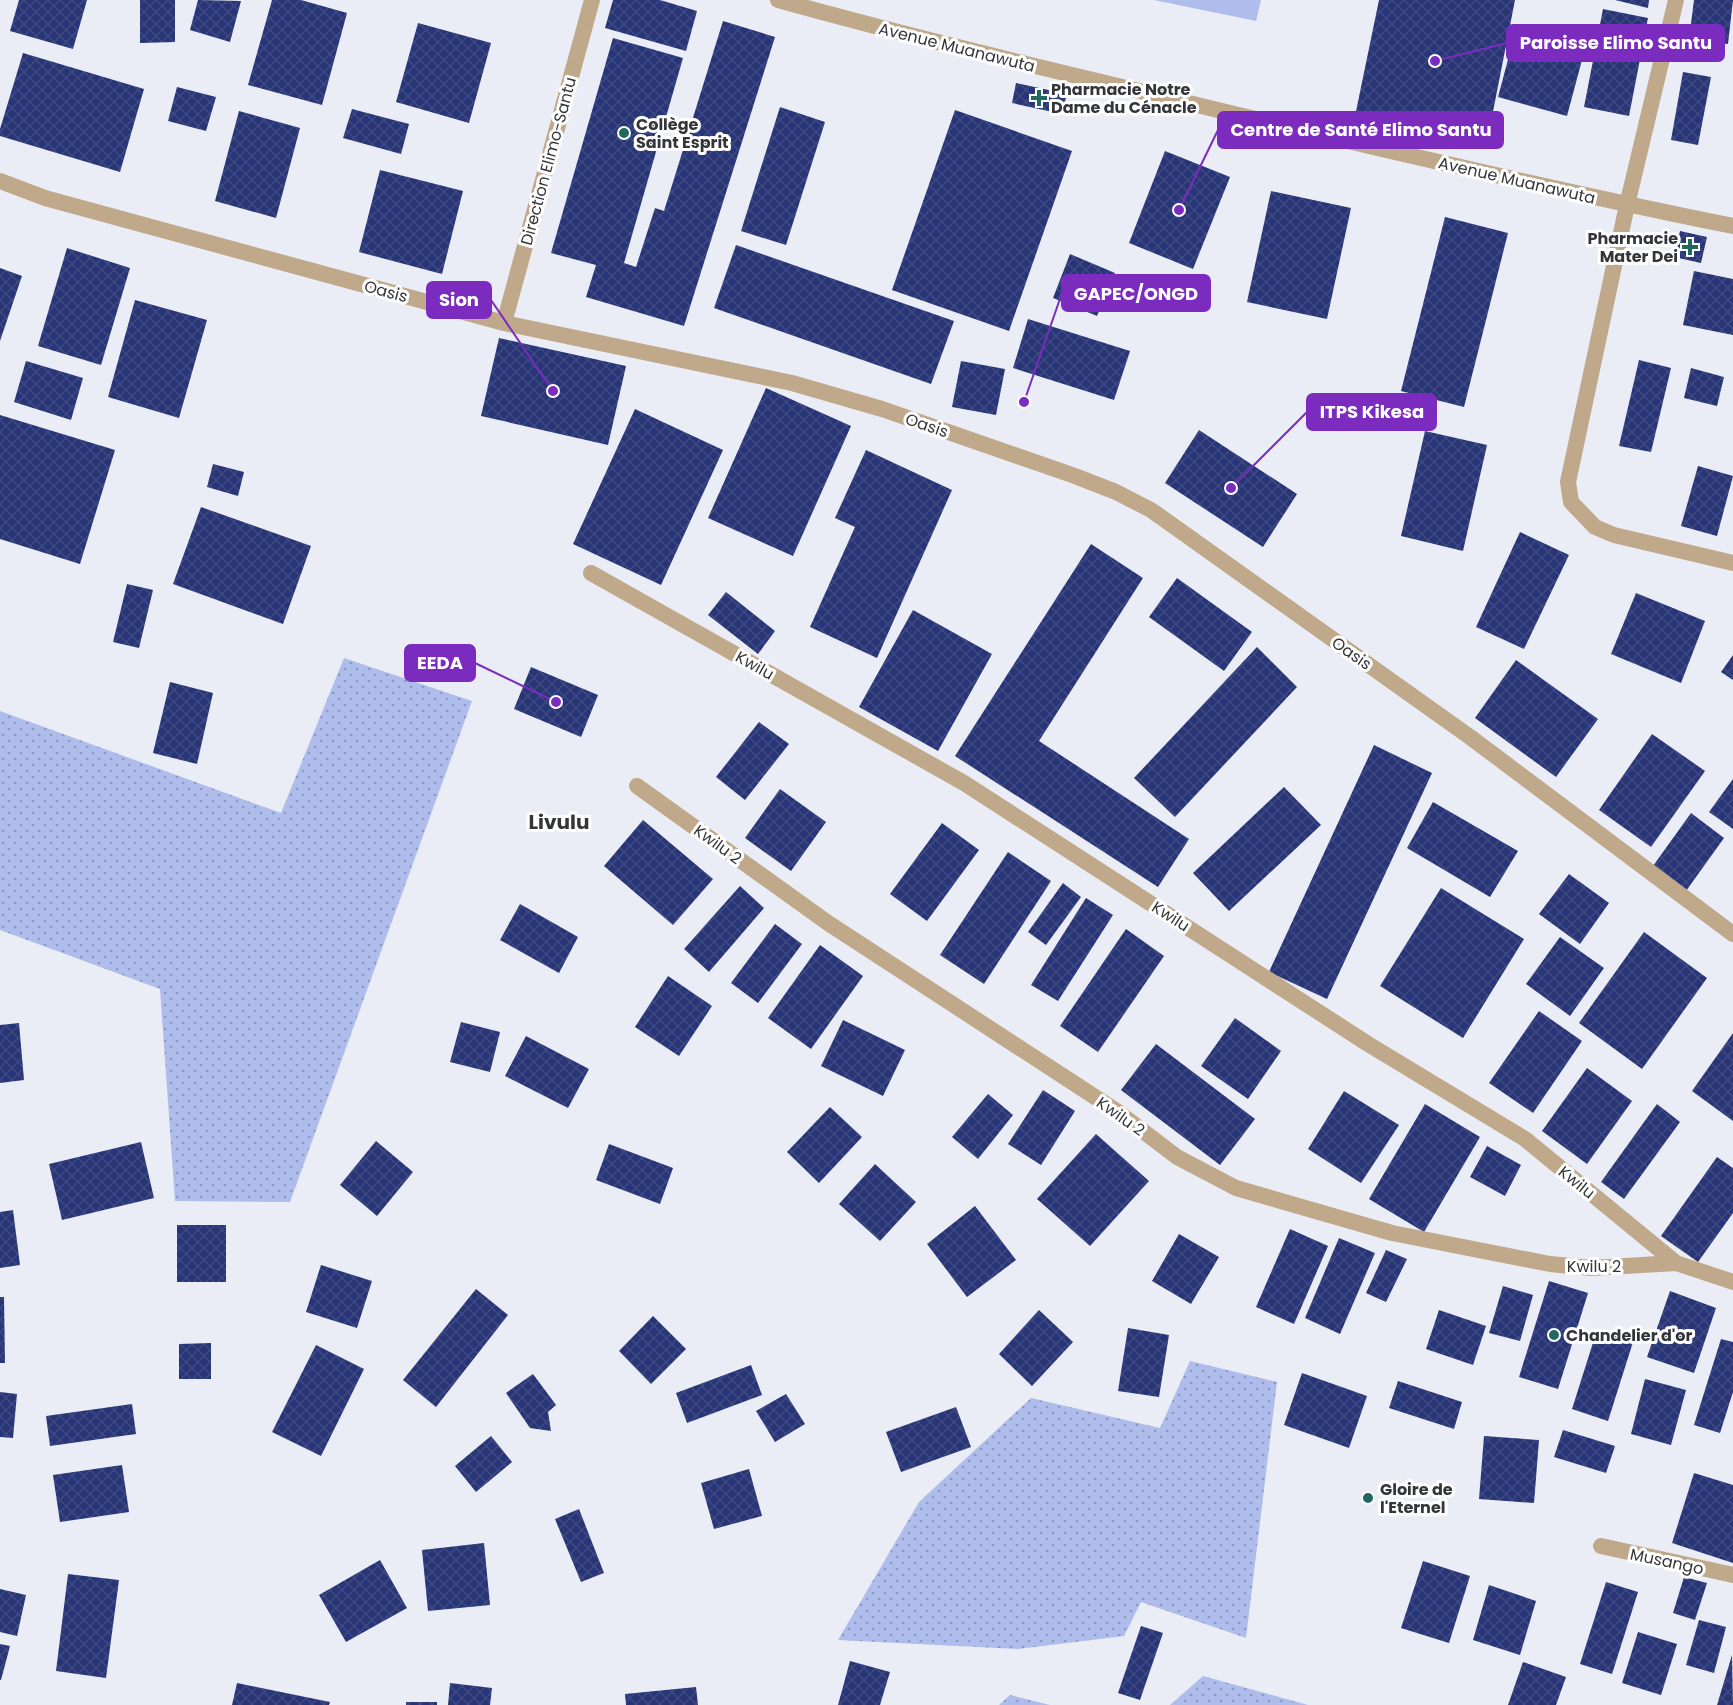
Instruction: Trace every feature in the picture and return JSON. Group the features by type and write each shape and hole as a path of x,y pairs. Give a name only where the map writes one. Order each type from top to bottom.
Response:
{"street":[{"name":"Direction Elimo-Santu","path":"504,322 592,0"},
{"name":"Avenue Muanawuta","path":"778,0 881,29 1268,123 1627,205 1733,226"},
{"path":"1677,0 1627,205 1568,482 1571,502 1595,527 1614,535 1733,563"},
{"name":"Oasis","path":"0,181 45,198 504,322 792,383 882,409 1075,476 1142,505 1470,737 1733,934"},
{"name":"Kwilu","path":"591,573 964,783 1368,1044 1525,1139 1677,1263 1733,1282"},
{"name":"Kwilu 2","path":"637,786 828,923 1118,1112 1177,1157 1236,1188 1392,1233 1550,1264 1591,1268 1677,1263"},
{"name":"Musango","path":"1601,1546 1733,1575"}],"shaded area":[{"path":"1154,0 1261,0 1256,21"},
{"path":"344,658 472,701 290,1202 175,1201 160,989 0,930 0,711 281,813"},
{"path":"1190,1361 1277,1382 1246,1638 1141,1602 1124,1636 1018,1649 838,1640 919,1502 1031,1398 1160,1428"},
{"path":"1203,1676 1308,1705 1170,1705"},
{"path":"1010,1695 1050,1705 999,1705"}],"building":[{"path":"19,0 87,0 73,49 10,31"},
{"path":"140,0 175,0 175,42 140,43"},
{"path":"198,0 241,1 230,42 190,30"},
{"path":"272,0 301,0 347,13 322,105 248,85"},
{"path":"613,0 660,0 697,11 686,51 605,28"},
{"path":"1379,0 1515,0 1486,147 1354,121"},
{"path":"1615,0 1649,0 1648,8"},
{"path":"1694,0 1733,0 1728,44 1689,39"},
{"path":"1603,9 1648,18 1629,116 1584,107"},
{"name":"Collège Saint Esprit","path":"723,21 775,37 684,326 586,297 596,265 551,253 613,38 683,58 624,263 636,267 655,208 664,211"},
{"path":"418,23 491,43 469,123 396,102"},
{"path":"1517,26 1586,45 1567,116 1498,97"},
{"path":"23,53 144,89 120,172 0,136 0,129"},
{"path":"1683,72 1711,77 1698,145 1671,140"},
{"name":"Pharmacie Notre Dame du Cénacle","path":"1016,83 1067,94 1062,114 1012,103"},
{"path":"177,87 216,97 206,131 168,121"},
{"path":"780,107 825,122 786,245 741,231"},
{"path":"352,109 409,124 401,154 343,138"},
{"path":"955,110 1072,151 1009,331 892,290"},
{"path":"239,111 300,128 276,218 215,201"},
{"path":"1165,151 1230,177 1193,269 1129,243"},
{"path":"380,170 463,191 442,274 359,252"},
{"path":"1271,191 1351,208 1327,319 1247,302"},
{"path":"1445,217 1508,233 1464,407 1401,391"},
{"name":"Pharmacie Mater Dei","path":"1680,231 1707,237 1701,263 1674,257"},
{"path":"736,245 954,321 931,384 714,308"},
{"path":"67,248 130,268 101,365 38,346"},
{"path":"1070,254 1115,273 1097,316 1053,298"},
{"path":"0,268 22,276 0,341"},
{"path":"1694,271 1733,279 1733,335 1683,325"},
{"path":"135,300 207,320 179,418 108,397"},
{"path":"1028,319 1130,351 1114,400 1013,368"},
{"path":"499,338 626,366 608,445 481,416"},
{"path":"1639,360 1671,368 1651,452 1619,446"},
{"path":"26,361 83,378 71,420 14,402"},
{"path":"961,361 1005,369 996,415 952,407"},
{"path":"1691,368 1724,377 1717,406 1684,398"},
{"path":"766,388 851,426 793,556 708,518"},
{"path":"635,409 723,450 661,585 573,544"},
{"path":"0,415 115,450 80,564 0,539"},
{"path":"1199,430 1297,494 1263,547 1165,483"},
{"path":"1425,431 1487,445 1463,551 1401,536"},
{"path":"866,450 952,490 877,658 810,627 855,527 835,518"},
{"path":"213,464 244,472 238,496 207,487"},
{"path":"1698,466 1733,476 1717,536 1681,526"},
{"path":"201,507 311,546 283,624 173,584"},
{"path":"1520,532 1569,555 1524,649 1476,627"},
{"path":"1091,544 1143,578 1039,741 1189,839 1158,887 955,756"},
{"path":"1177,578 1252,632 1224,671 1149,617"},
{"path":"127,584 153,590 139,648 113,642"},
{"path":"726,592 775,631 758,654 708,615"},
{"path":"1636,593 1705,621 1681,683 1611,654"},
{"path":"913,610 992,654 938,751 859,707"},
{"path":"1257,647 1297,687 1175,817 1134,778"},
{"path":"1733,655 1733,680 1721,672"},
{"path":"1516,660 1598,719 1556,777 1475,718"},
{"path":"531,667 598,695 581,737 514,709"},
{"path":"170,682 213,693 197,764 153,753"},
{"path":"759,722 789,744 745,800 716,777"},
{"path":"1652,734 1705,771 1651,847 1599,810"},
{"path":"1374,745 1432,773 1327,999 1269,972"},
{"path":"1733,779 1733,829 1709,812"},
{"path":"1284,787 1321,825 1229,911 1193,873"},
{"path":"780,789 826,822 791,871 745,838"},
{"path":"1433,802 1518,851 1490,897 1407,848"},
{"path":"1691,813 1724,838 1686,891 1653,866"},
{"path":"643,820 713,879 673,925 604,866"},
{"path":"942,823 979,850 927,921 890,894"},
{"path":"1008,852 1051,881 984,984 940,955"},
{"path":"1569,874 1609,903 1580,944 1539,914"},
{"path":"1063,883 1081,897 1046,945 1028,932"},
{"path":"740,886 764,908 709,972 684,949"},
{"path":"1441,888 1524,939 1463,1038 1380,986"},
{"path":"1086,898 1113,915 1058,1001 1031,985"},
{"path":"520,904 578,937 559,973 500,940"},
{"path":"775,924 802,944 758,1003 731,983"},
{"path":"1126,929 1164,956 1098,1052 1060,1026"},
{"path":"1644,932 1707,978 1642,1069 1579,1023"},
{"path":"1560,937 1604,968 1570,1016 1526,984"},
{"path":"820,945 863,976 811,1049 768,1018"},
{"path":"668,976 712,1006 679,1056 635,1027"},
{"path":"1539,1011 1582,1041 1533,1113 1489,1083"},
{"path":"1235,1018 1281,1051 1248,1099 1201,1066"},
{"path":"843,1020 905,1050 883,1096 821,1066"},
{"path":"461,1022 500,1032 490,1072 450,1062"},
{"path":"19,1023 24,1080 0,1083 0,1025"},
{"path":"1733,1033 1733,1121 1692,1091"},
{"path":"526,1036 589,1069 568,1108 505,1076"},
{"path":"1156,1044 1255,1119 1220,1165 1121,1090"},
{"path":"1587,1068 1632,1101 1587,1164 1542,1131"},
{"path":"1043,1090 1075,1111 1041,1165 1008,1144"},
{"path":"1344,1091 1399,1125 1361,1183 1308,1149"},
{"path":"988,1094 1013,1115 978,1159 952,1137"},
{"path":"1425,1104 1480,1137 1424,1232 1369,1199"},
{"path":"1657,1104 1680,1122 1624,1199 1601,1182"},
{"path":"830,1107 862,1137 819,1183 787,1152"},
{"path":"1096,1134 1149,1181 1090,1246 1037,1199"},
{"path":"376,1141 413,1172 377,1216 340,1185"},
{"path":"141,1142 154,1198 62,1220 49,1164"},
{"path":"609,1144 673,1168 660,1204 596,1180"},
{"path":"1487,1146 1521,1165 1505,1196 1470,1177"},
{"path":"1717,1157 1733,1168 1733,1213 1698,1262 1661,1236"},
{"path":"875,1164 916,1202 880,1241 839,1204"},
{"path":"975,1206 1016,1260 967,1297 927,1244"},
{"path":"13,1210 20,1265 0,1268 0,1212"},
{"path":"177,1225 226,1225 226,1282 177,1282"},
{"path":"1290,1229 1328,1246 1294,1324 1256,1307"},
{"path":"1179,1234 1219,1257 1191,1304 1152,1281"},
{"path":"1339,1238 1375,1253 1340,1334 1305,1318"},
{"path":"1386,1250 1407,1259 1386,1302 1366,1293"},
{"path":"321,1265 372,1281 357,1328 306,1312"},
{"name":"Chandelier d'or","path":"1549,1281 1588,1293 1558,1389 1519,1377"},
{"path":"1503,1286 1533,1295 1520,1341 1489,1333"},
{"path":"476,1289 508,1315 436,1407 403,1380"},
{"path":"1670,1291 1716,1308 1694,1373 1647,1357"},
{"path":"0,1297 4,1297 5,1363 0,1363"},
{"path":"1039,1310 1073,1342 1032,1386 999,1354"},
{"path":"1439,1310 1486,1326 1473,1365 1426,1349"},
{"path":"653,1316 686,1349 651,1384 619,1351"},
{"path":"1128,1328 1169,1335 1159,1397 1118,1391"},
{"path":"1597,1330 1633,1342 1608,1421 1572,1409"},
{"path":"1721,1339 1733,1342 1733,1392 1720,1433 1694,1425"},
{"path":"211,1343 211,1379 179,1379 179,1344"},
{"path":"316,1345 364,1369 321,1456 272,1432"},
{"path":"751,1365 762,1395 687,1423 676,1393"},
{"path":"1302,1373 1367,1396 1349,1448 1284,1425"},
{"path":"533,1374 556,1405 548,1412 551,1431 530,1428 506,1393"},
{"path":"1645,1379 1686,1390 1671,1445 1631,1434"},
{"path":"1398,1381 1462,1402 1454,1429 1389,1408"},
{"path":"0,1392 17,1394 13,1438 0,1437"},
{"path":"786,1394 805,1424 775,1442 756,1411"},
{"path":"132,1404 136,1434 50,1446 46,1416"},
{"path":"956,1407 971,1447 901,1472 886,1432"},
{"path":"1563,1430 1615,1446 1606,1473 1554,1457"},
{"path":"491,1436 512,1462 476,1492 455,1466"},
{"path":"1484,1436 1539,1440 1534,1503 1479,1499"},
{"path":"122,1465 129,1512 60,1522 53,1475"},
{"path":"749,1469 762,1516 714,1529 701,1483"},
{"path":"1694,1473 1733,1485 1733,1563 1672,1543"},
{"path":"579,1509 604,1573 581,1582 555,1519"},
{"path":"484,1543 490,1605 428,1611 422,1550"},
{"path":"380,1560 407,1608 346,1642 319,1595"},
{"path":"1423,1561 1470,1576 1449,1643 1401,1628"},
{"path":"68,1574 119,1580 106,1678 56,1671"},
{"path":"1684,1577 1707,1583 1695,1620 1673,1613"},
{"path":"1606,1582 1638,1592 1612,1674 1580,1664"},
{"path":"1489,1585 1536,1601 1520,1655 1473,1640"},
{"path":"0,1589 26,1595 17,1636 0,1632"},
{"path":"1699,1620 1726,1627 1714,1673 1686,1665"},
{"path":"1141,1626 1163,1633 1140,1700 1118,1693"},
{"path":"1638,1632 1677,1644 1661,1695 1622,1683"},
{"path":"0,1644 10,1646 1,1680 0,1680"},
{"path":"1732,1655 1733,1705 1717,1705"},
{"path":"850,1661 890,1672 880,1705 838,1705"},
{"path":"1523,1662 1566,1677 1556,1705 1508,1705"},
{"path":"237,1683 330,1702 329,1705 232,1705"},
{"path":"450,1683 492,1688 490,1705 448,1705"},
{"path":"696,1687 698,1705 626,1705 625,1694"},
{"path":"406,1702 437,1702 437,1705 406,1705"}],"place":[{"name":"Paroisse Elimo Santu","path":"1435,61"},
{"name":"Pharmacie Notre Dame du Cénacle","path":"1039,98"},
{"name":"Collège Saint Esprit","path":"624,133"},
{"name":"Centre de Santé Elimo Santu","path":"1179,210"},
{"name":"Pharmacie Mater Dei","path":"1690,247"},
{"name":"Sion","path":"553,391"},
{"name":"GAPEC/ONGD","path":"1024,402"},
{"name":"ITPS Kikesa","path":"1231,488"},
{"name":"EEDA","path":"556,702"},
{"name":"Chandelier d'or","path":"1554,1335"},
{"name":"Gloire de l'Eternel","path":"1368,1498"}],"district":[{"name":"Livulu","path":"559,822"}]}
